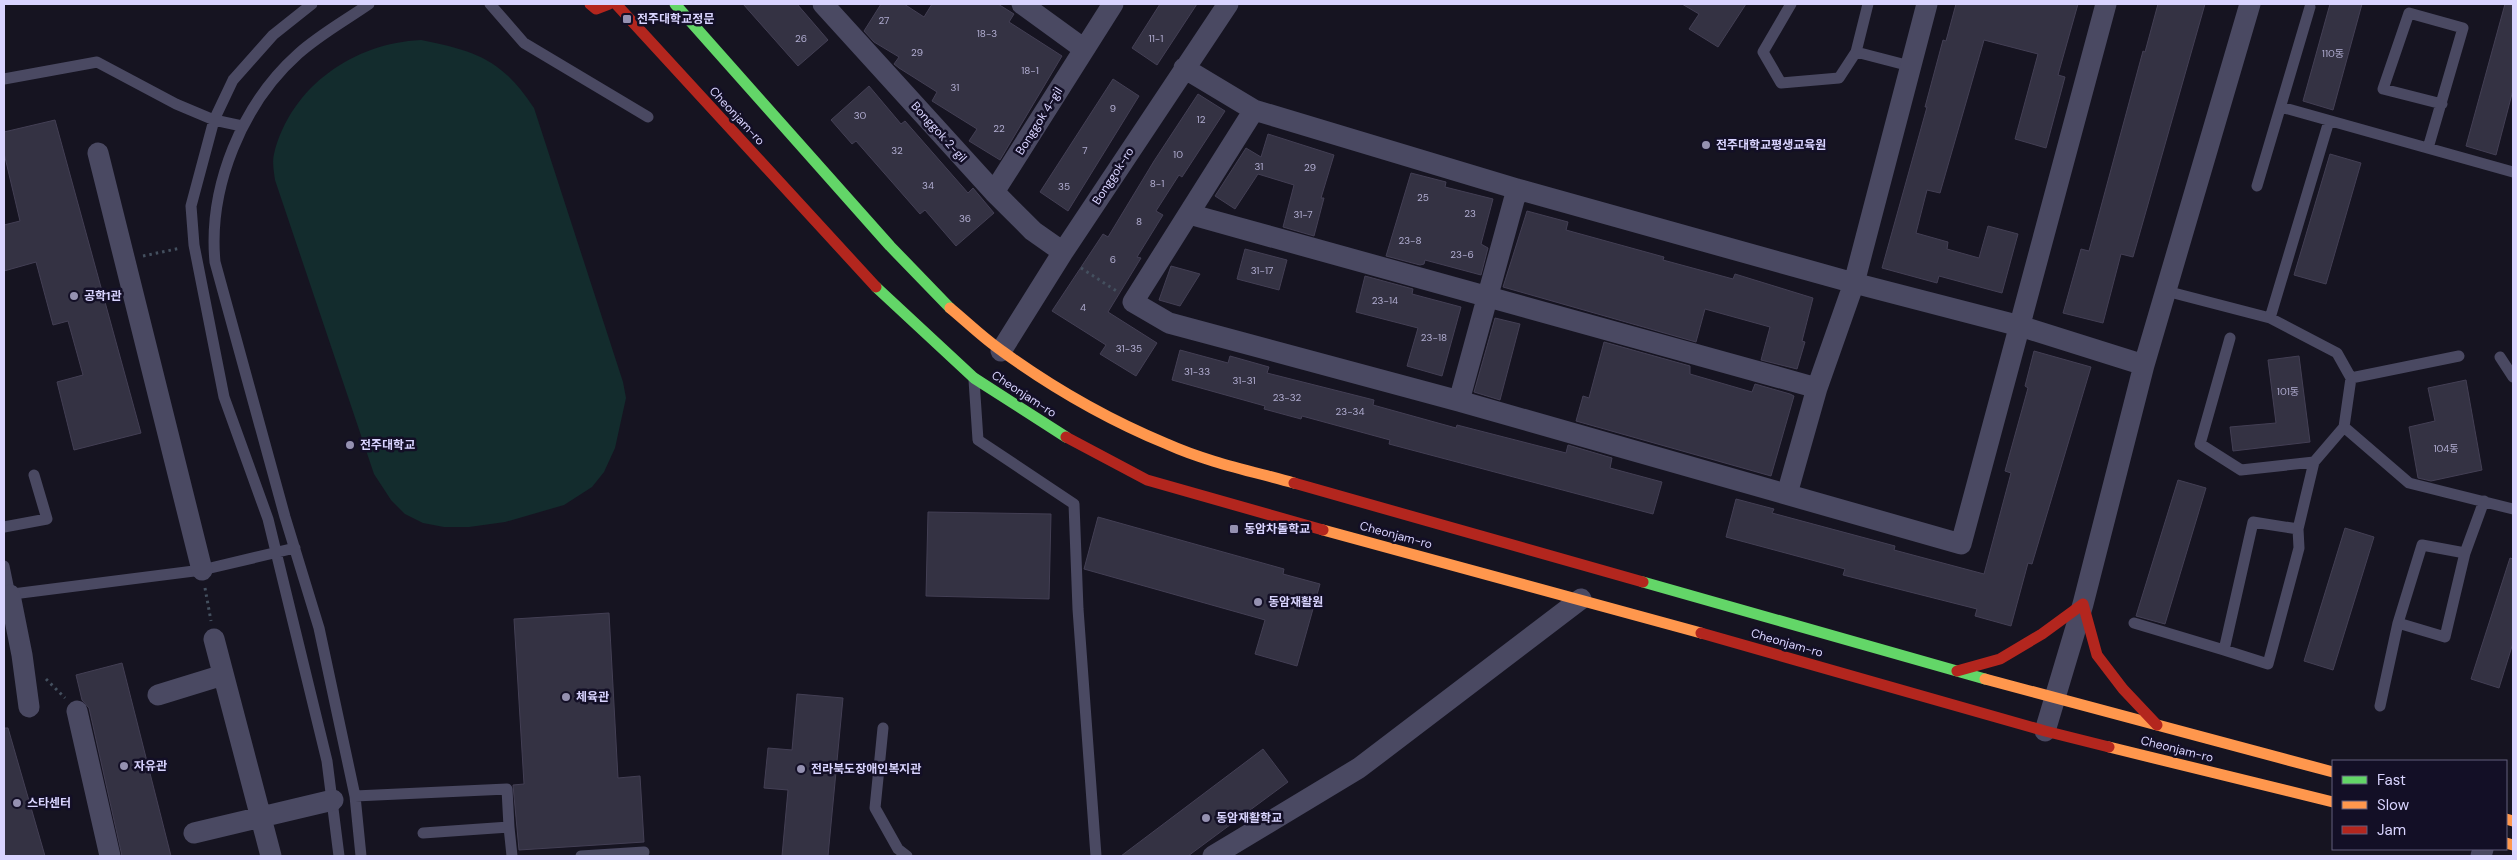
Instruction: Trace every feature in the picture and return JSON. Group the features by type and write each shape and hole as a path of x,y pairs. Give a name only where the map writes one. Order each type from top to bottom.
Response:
{"street":[{"path":"590,4 596,9 609,4"},
{"name":"Cheonjam-ro","path":"616,4 869,280 974,378 1065,437 1147,480 1267,515 1581,599 2045,731 2332,802"},
{"name":"Cheonjam-ro","path":"674,4 890,246 943,302 1001,351 1079,402 1168,445 1211,460 1439,522 1955,671 2332,772"},
{"name":"Bonggok 2-gil","path":"823,4 994,192 1033,231 1063,252"},
{"path":"1022,4 1084,50"},
{"name":"Bonggok 4-gil","path":"994,192 1113,4"},
{"name":"Bonggok-ro","path":"1001,351 1063,252 1228,4"},
{"path":"1787,494 1817,388 1854,283 1926,4"},
{"path":"1254,110 1133,302 1169,323 1458,401 1961,544 2106,4"},
{"path":"2045,731 2083,604 2144,365 2250,4"},
{"path":"1184,68 1254,110 1517,189 1854,283 2020,326 2144,365"},
{"path":"98,153 202,570"},
{"path":"1458,401 1517,189"},
{"path":"1189,214 1817,388"},
{"path":"7,595 22,655 29,707"},
{"path":"1212,856 1359,768 1581,599"},
{"path":"1955,671 2000,659 2042,634 2083,604"},
{"path":"2083,604 2097,655 2122,689 2157,726"},
{"path":"214,639 271,856"},
{"path":"158,695 223,675"},
{"path":"77,711 110,856"},
{"path":"194,833 333,800"}],"lane":[{"path":"312,4 273,35 233,80 214,120 191,206 194,245 224,397 268,519 327,761 339,856"},
{"path":"361,856 355,796 320,628 295,548 215,262 213,239 215,217 225,174 242,126 258,97 298,54 369,4"},
{"path":"490,4 524,43 648,117"},
{"path":"1791,4 1763,52 1781,83 1839,78 1856,52 1868,4"},
{"path":"2257,186 2310,7"},
{"path":"2428,148 2442,104 2463,28 2409,13 2382,89 2442,104"},
{"path":"1856,52 1910,66"},
{"path":"4,79 97,62 176,104 214,120 242,126"},
{"path":"2281,107 2513,172"},
{"path":"2270,318 2329,120"},
{"path":"2134,623 2268,664 2299,548 2298,529 2314,462 2344,427 2351,378 2337,353 2270,318 2166,291"},
{"path":"2230,338 2200,444 2241,470 2314,462"},
{"path":"2351,378 2459,356"},
{"path":"2500,357 2513,377"},
{"path":"974,378 978,440 1074,504 1078,609 1096,856"},
{"path":"2344,427 2409,483 2513,509"},
{"path":"4,526 47,519 34,475"},
{"path":"2398,623 2445,638 2465,552 2484,501"},
{"path":"2224,650 2253,522 2298,529"},
{"path":"2380,706 2398,623 2422,545 2465,552"},
{"path":"4,566 7,595 202,570 295,548"},
{"path":"883,728 875,808 898,848 908,856"},
{"path":"355,796 507,790 512,856"},
{"path":"423,834 509,828"},
{"path":"581,856 644,852"}],"path":[{"path":"125,261 194,245"},
{"path":"1081,268 1133,302"},
{"path":"202,570 214,639"},
{"path":"22,655 77,711"}],"green space":[{"path":"421,40 457,48 486,60 510,78 534,108 623,382 626,398 615,448 604,472 592,487 564,505 505,522 469,527 444,527 423,523 405,514 391,500 374,474 275,180 273,167 274,154 282,130 295,108 310,89 350,59 396,43"}],"building":[{"path":"743,4 797,4 828,40 798,66"},
{"path":"881,4 904,4 924,17 932,4 998,4 1014,14 1009,22 1062,56 1000,160 969,141 977,129 932,101 937,92 894,64 899,57 874,42 864,31"},
{"path":"1160,4 1197,4 1157,65 1132,48"},
{"path":"1682,4 1746,4 1718,47 1689,29 1699,14"},
{"path":"1956,4 2078,4 2058,75 2065,77 2046,148 2015,139 2038,54 1984,40 1940,193 1927,190 1916,233 1948,242 1947,249 1979,258 1988,226 2018,234 2002,293 1939,276 1937,283 1882,268 1927,107 1925,107 1943,40 1946,41"},
{"path":"2158,4 2205,4 2133,257 2121,254 2103,323 2063,313 2081,249 2089,251 2143,51 2145,52"},
{"path":"2330,4 2362,4 2333,110 2303,101"},
{"path":"2505,4 2513,4 2513,90 2496,155 2466,146"},
{"path":"1113,79 1139,96 1068,211 1040,192"},
{"path":"869,86 901,124 905,121 968,193 973,188 994,213 956,246 925,210 920,214 856,141 852,144 831,120"},
{"path":"1198,94 1225,111 1182,177 1179,175 1156,211 1163,215 1137,257 1141,258 1108,312 1157,343 1136,376 1100,354 1106,345 1052,311 1103,234 1108,237 1154,161"},
{"name":"공학1관","path":"55,120 141,433 74,450 57,382 83,375 68,321 53,325 36,262 4,271 4,225 20,221 4,153 4,132"},
{"path":"1268,134 1334,155 1321,198 1324,198 1314,236 1283,227 1294,185 1258,174 1235,209 1215,196 1246,148 1261,157"},
{"path":"2330,154 2361,163 2326,284 2294,275"},
{"path":"1411,173 1446,182 1445,187 1493,199 1481,244 1488,248 1481,275 1425,260 1424,264 1420,265 1386,256"},
{"path":"1527,211 1568,222 1566,230 1664,257 1663,260 1733,279 1735,274 1813,298 1802,341 1805,342 1797,369 1761,360 1770,327 1705,309 1696,342 1503,287"},
{"path":"1245,249 1287,260 1279,290 1237,279"},
{"path":"1171,266 1200,274 1180,306 1159,300"},
{"path":"1365,276 1413,289 1412,294 1461,307 1442,376 1407,366 1418,328 1356,312"},
{"path":"1495,318 1520,324 1500,400 1474,392"},
{"path":"1604,342 1690,366 1690,374 1752,392 1755,384 1794,396 1771,476 1576,421 1583,396 1589,398"},
{"path":"1180,350 1228,363 1230,356 1269,367 1267,373 1374,400 1373,405 1456,428 1457,425 1566,453 1568,445 1612,458 1610,468 1662,482 1653,514 1389,444 1390,440 1302,416 1301,419 1264,409 1265,406 1172,380"},
{"path":"2034,351 2091,367 2032,564 2028,563 2011,626 1975,616 1977,609 1843,575 1845,569 1726,537 1736,499 1774,509 1772,513 1895,546 1894,550 1984,574 2011,473 2005,471 2028,388 2025,386"},
{"path":"2299,356 2310,442 2233,451 2230,427 2276,423 2268,360"},
{"path":"2466,380 2482,470 2431,481 2418,478 2409,427 2435,421 2428,388"},
{"path":"2178,480 2206,488 2165,624 2136,616"},
{"path":"928,512 1051,514 1049,599 926,596"},
{"name":"동암재활원","path":"1098,517 1284,569 1283,574 1320,584 1297,666 1255,654 1265,620 1084,569"},
{"path":"2345,528 2374,537 2333,670 2304,661"},
{"path":"2510,558 2513,559 2513,643 2499,688 2471,679"},
{"name":"체육관","path":"609,613 618,778 640,776 644,842 519,850 513,785 524,784 514,619"},
{"name":"자유관","path":"122,663 171,856 122,856 89,708 82,700 76,675"},
{"name":"전라북도장애인복지관","path":"797,694 843,698 828,856 782,856 788,790 764,788 768,748 792,750"},
{"name":"스타센터","path":"4,728 8,728 45,856 4,856"},
{"name":"동암재활학교","path":"1263,749 1288,782 1188,856 1121,856"}],"traffic: fast":[{"path":"675,4 890,246 950,308"},
{"path":"876,287 974,378 1066,437"},
{"path":"1643,582 1985,679"}],"traffic: slow":[{"path":"950,308 988,341 1021,365 1103,414 1145,435 1198,456 1294,483"},
{"path":"1323,530 1701,633"},
{"path":"1985,679 2332,772"},
{"path":"2109,747 2332,802"},
{"path":"2507,819 2513,821"},
{"path":"2507,843 2513,845"}],"traffic: jam":[{"path":"590,4 596,9 609,4"},
{"path":"616,4 876,287"},
{"path":"1066,437 1147,480 1323,530"},
{"path":"1294,483 1643,582"},
{"path":"1957,671 2000,659 2042,634 2083,604 2097,655 2123,689 2157,725"},
{"path":"1701,633 2045,731 2109,747"}],"place":[{"name":"전주대학교정문","path":"627,19"},
{"name":"전주대학교평생교육원","path":"1706,145"},
{"name":"공학1관","path":"74,296"},
{"name":"전주대학교","path":"350,445"},
{"name":"동암차돌학교","path":"1234,529"},
{"name":"동암재활원","path":"1258,602"},
{"name":"체육관","path":"566,697"},
{"name":"자유관","path":"124,766"},
{"name":"전라북도장애인복지관","path":"801,769"},
{"name":"스타센터","path":"17,803"},
{"name":"동암재활학교","path":"1206,818"}]}
